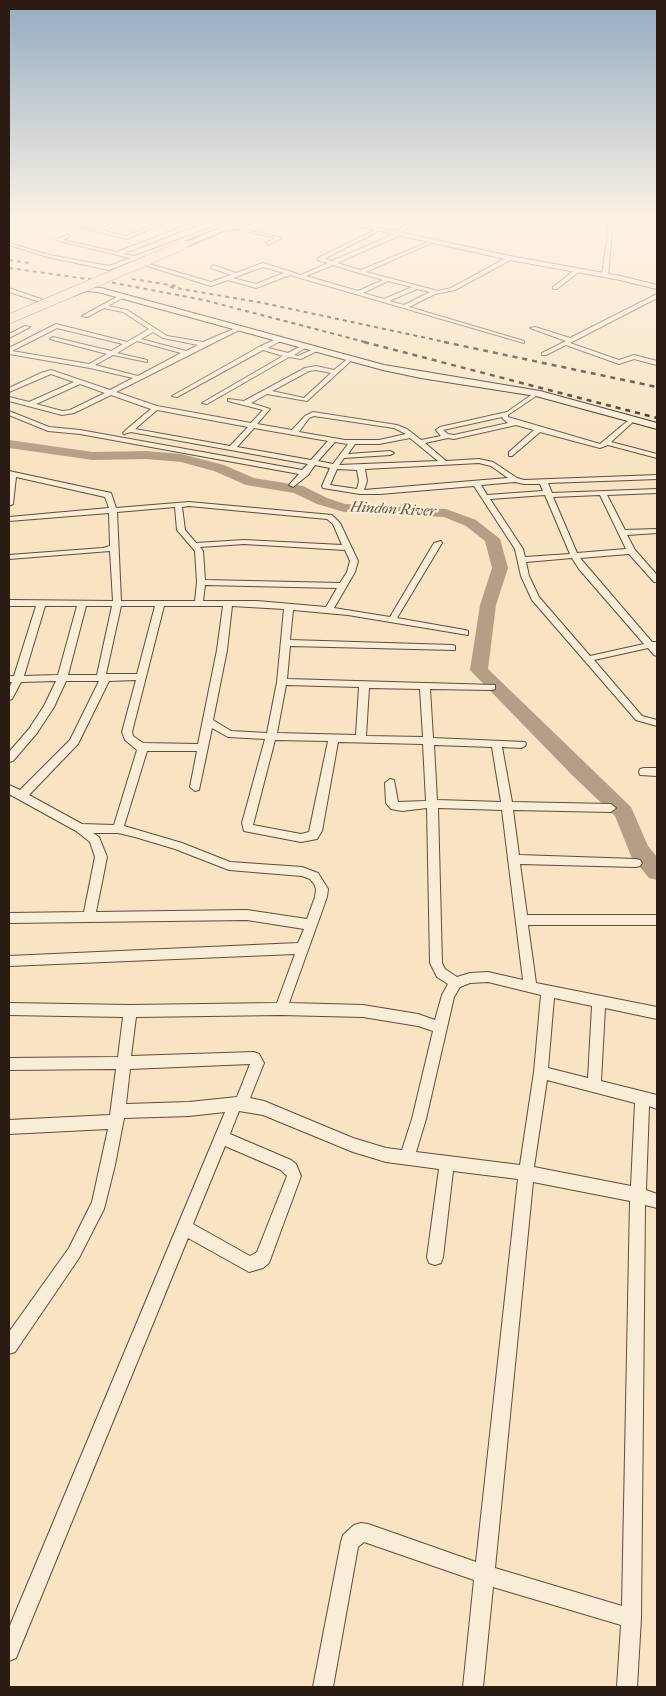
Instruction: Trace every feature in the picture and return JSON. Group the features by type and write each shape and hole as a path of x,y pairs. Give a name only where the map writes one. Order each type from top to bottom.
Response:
{"highway":[{"path":"9,320 57,299"}],"main road":[{"path":"9,320 63,299"},
{"path":"134,299 412,374 538,394 657,426"}],"street":[{"path":"36,299 48,305"},
{"path":"85,316 116,299"},
{"path":"383,299 522,342"},
{"path":"406,306 420,299"},
{"path":"544,354 651,299"},
{"path":"102,306 125,311 165,337 204,344"},
{"path":"9,351 56,326 128,344"},
{"path":"9,336 27,327"},
{"path":"9,399 68,413 204,344 240,328"},
{"path":"533,328 618,362 634,357 657,363"},
{"path":"90,366 152,330"},
{"path":"53,339 145,361"},
{"path":"136,339 187,353"},
{"path":"175,396 280,339"},
{"path":"205,403 305,346"},
{"path":"261,348 300,358 318,349"},
{"path":"9,351 90,366 140,378"},
{"path":"266,392 305,400 351,358"},
{"path":"246,404 307,369 316,368 335,372"},
{"path":"9,390 51,372 156,408 333,440 352,443 379,442 412,435"},
{"path":"29,405 79,382"},
{"path":"446,436 440,429 512,412 538,394"},
{"path":"230,400 267,409 232,448"},
{"path":"118,439 156,408"},
{"path":"9,413 48,429 80,432 305,473"},
{"path":"294,433 313,414 395,426 412,435 446,464"},
{"path":"505,414 507,420 600,446 607,443 632,420"},
{"path":"420,442 518,423"},
{"path":"512,454 539,429"},
{"path":"129,430 334,467 361,469 486,461 515,480"},
{"path":"293,485 315,463 333,440"},
{"path":"352,443 334,467 326,486 360,492 391,492 515,480 543,481 657,477"},
{"path":"607,443 657,456"},
{"path":"342,456 390,453"},
{"path":"360,492 364,481 361,469"},
{"path":"9,504 11,473 103,492 110,497 113,510 117,604 103,678 74,742 22,795"},
{"path":"543,481 575,556 590,578 653,644 657,653"},
{"path":"476,484 515,541 530,591 640,718 657,723"},
{"path":"485,497 657,491"},
{"path":"603,494 631,552 657,580"},
{"path":"178,504 181,530 196,545 200,557 201,582 199,604"},
{"path":"9,519 178,504 329,517 336,523 349,548 354,566 328,610"},
{"path":"622,533 657,532"},
{"path":"196,545 244,542 349,548"},
{"path":"392,620 438,543"},
{"path":"9,558 104,550 114,547"},
{"path":"522,560 631,552"},
{"path":"201,582 260,594 289,607 328,610 465,634"},
{"path":"9,603 228,603 260,594 342,586"},
{"path":"9,697 13,679 41,603"},
{"path":"195,787 222,650 228,603"},
{"path":"9,758 33,731 49,707 62,679 82,604"},
{"path":"160,604 127,732 129,738 142,747 203,748"},
{"path":"289,607 282,682 271,737 247,823 248,828 301,838 313,836 316,831 333,739"},
{"path":"285,643 452,648"},
{"path":"588,659 653,644"},
{"path":"13,679 141,677"},
{"path":"282,682 364,686 492,687"},
{"path":"361,740 364,686"},
{"path":"425,686 432,804 436,963 441,973 456,983"},
{"path":"209,722 228,734 271,737 522,744"},
{"path":"496,743 507,806 530,987"},
{"path":"118,830 142,747"},
{"path":"644,772 657,772"},
{"path":"390,783 391,803 395,806 432,804 611,808"},
{"path":"9,790 22,795 80,828 95,840 101,857 90,915"},
{"path":"80,828 118,830 178,846 229,866 294,870 314,876 322,889 281,1009"},
{"path":"514,859 636,864"},
{"path":"9,918 90,915 247,914 311,925"},
{"path":"522,920 657,920"},
{"path":"9,961 302,948"},
{"path":"407,1158 419,1119 448,995 456,983 470,978 488,977 657,1013"},
{"path":"473,1687 486,1576 526,1173 541,1072 548,991"},
{"path":"594,1086 599,1002"},
{"path":"9,1009 130,1011 281,1009 363,1011 418,1020 440,1027"},
{"path":"9,1346 74,1253 99,1204 117,1116 130,1011"},
{"path":"9,1064 123,1063 254,1058 257,1063 221,1137 9,1651"},
{"path":"541,1072 650,1100 638,1195 631,1618 627,1687"},
{"path":"9,1127 238,1104 264,1108 352,1145 386,1155 526,1173 638,1195 657,1201"},
{"path":"184,1227 249,1264 257,1262 263,1257 294,1176 292,1169 221,1137"},
{"path":"435,1257 448,1163"},
{"path":"323,1687 350,1542 361,1532 486,1576 631,1618"}],"waterway":[{"name":"Hindon River","path":"9,444 93,456 146,455 181,458 219,468 251,482 298,489 322,501 344,508 446,513 471,523 492,539 500,568 488,605 479,670 624,812 639,850 657,872"}],"railway":[{"path":"199,299 369,343"},
{"path":"241,299 450,343"},
{"path":"364,342 657,418"},
{"path":"444,342 657,387"}]}
